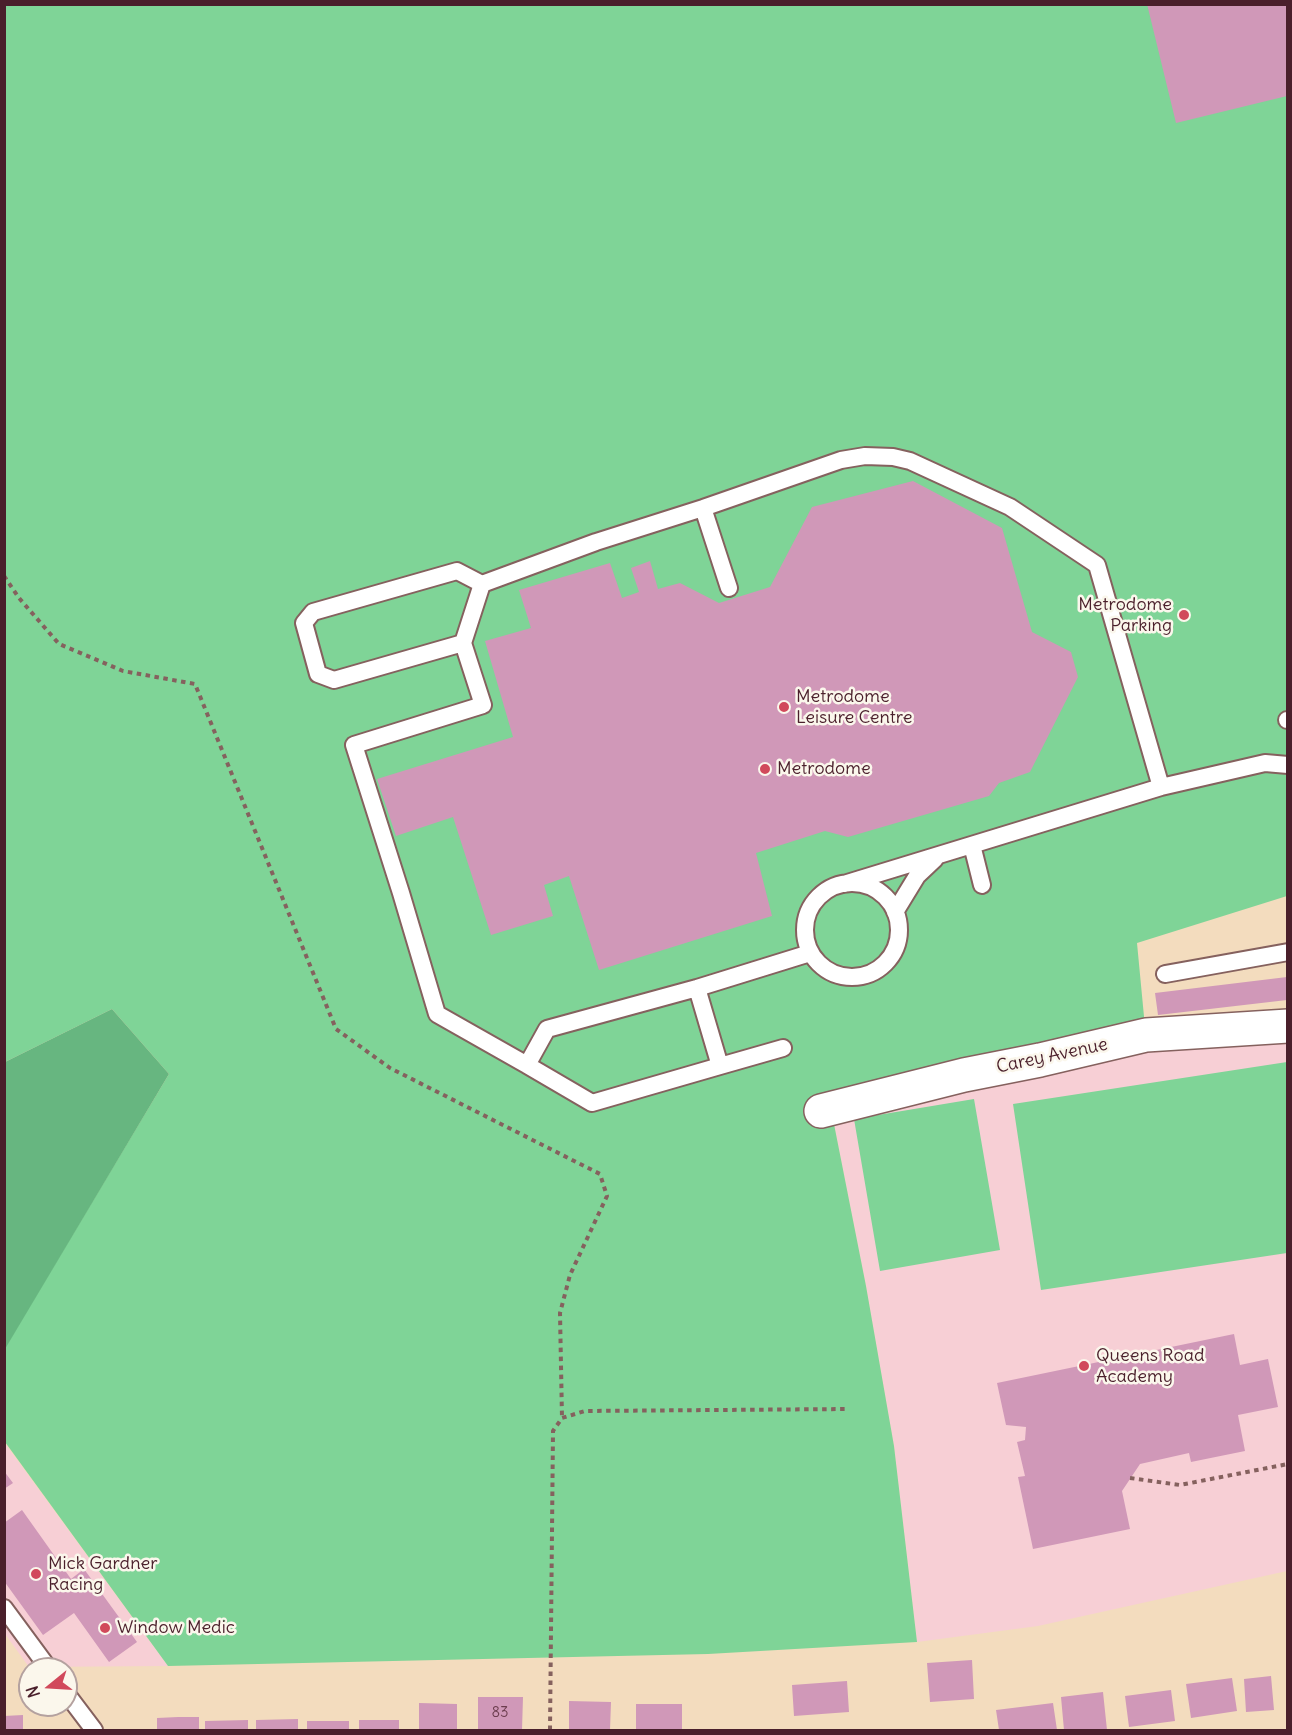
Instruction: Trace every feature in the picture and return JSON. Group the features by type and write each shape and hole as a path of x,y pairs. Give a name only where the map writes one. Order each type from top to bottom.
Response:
{"street":[{"name":"Carey Avenue","path":"821,1111 964,1075 1146,1035 1287,1026"}],"lane":[{"path":"463,643 334,680 318,674 304,623 313,612 457,571 482,585 596,542 841,460 865,456 910,460 1010,507 1097,565 1161,787"},
{"path":"703,508 729,588"},
{"path":"482,585 463,643 483,705 354,745 437,1014 591,1103 783,1048"},
{"path":"844,884 868,886 880,892 889,901 898,922 897,944 892,954 886,963 868,975 846,977 835,974 817,962 810,953 805,934 808,914 818,897 835,886 1161,787 1265,763 1287,765"},
{"path":"972,845 982,885"},
{"path":"895,912 918,876 938,856"},
{"path":"1165,974 1287,952"},
{"path":"527,1065 548,1029 697,988 810,953"},
{"path":"697,988 720,1066"},
{"path":"4,1608 40,1657"},
{"path":"78,1710 93,1731"}],"path":[{"path":"4,576 58,644 123,671 195,684 336,1029 390,1068 600,1174 607,1196 570,1275 561,1313 562,1418 554,1431 550,1731"},
{"path":"562,1418 585,1411 848,1409"},
{"path":"1130,1478 1180,1485 1287,1464"}],"shaded area":[{"name":"Queens Road Academy","path":"1287,1040 1287,1571 1038,1626 917,1642 894,1446 866,1286 833,1119 1145,1052"},
{"path":"4,1442 168,1666 78,1667 78,1657 22,1657 5,1634"}],"green space":[{"path":"5,5 1287,5 1287,896 1137,943 1145,1027 833,1119 866,1286 894,1446 917,1642 708,1654 168,1666 5,1442 4,1349 169,1074 112,1009 5,1062"},
{"path":"112,1009 169,1074 5,1349 5,1062"},
{"path":"1287,1062 1287,1253 1041,1290 1013,1104"},
{"path":"974,1099 1000,1250 880,1271 854,1119"}],"building":[{"path":"1147,4 1287,4 1287,96 1176,123"},
{"name":"Metrodome Leisure Centre","path":"913,481 1002,528 1032,632 1071,652 1078,677 1030,772 999,783 989,796 848,837 825,831 756,853 772,916 599,970 569,876 544,885 553,916 491,935 453,817 396,836 377,779 513,737 485,641 531,628 519,590 610,563 622,598 639,592 631,568 650,561 658,589 680,583 719,603 770,587 812,507"},
{"path":"1287,977 1287,1000 1158,1015 1155,993"},
{"name":"Queens Road Academy","path":"1234,1334 1240,1365 1268,1359 1278,1407 1238,1415 1245,1451 1191,1462 1189,1453 1140,1464 1122,1491 1130,1529 1033,1549 1018,1477 1025,1476 1017,1442 1025,1440 1026,1427 1006,1425 997,1383"},
{"path":"4,1471 13,1483 4,1489"},
{"name":"Mick Gardner Racing","path":"22,1510 71,1579 84,1569 137,1642 109,1662 74,1613 43,1635 4,1581 4,1523"},
{"path":"972,1660 974,1699 930,1702 927,1663"},
{"path":"1271,1676 1274,1710 1246,1712 1244,1679"},
{"path":"1232,1678 1237,1711 1191,1718 1186,1684"},
{"path":"847,1681 849,1712 794,1716 792,1685"},
{"path":"1171,1690 1175,1721 1129,1727 1125,1696"},
{"path":"1103,1692 1107,1730 1064,1730 1061,1697"},
{"path":"478,1697 523,1697 522,1730 478,1729"},
{"path":"569,1701 611,1702 610,1730 569,1730"},
{"path":"419,1703 457,1704 457,1730 419,1730"},
{"path":"1053,1703 1057,1730 999,1730 996,1710"},
{"path":"636,1704 682,1704 682,1730 636,1730"},
{"path":"4,1716 23,1717 23,1730 4,1730"},
{"path":"199,1717 199,1730 157,1730 157,1718"},
{"path":"298,1719 298,1730 256,1730 256,1720"},
{"path":"248,1720 248,1730 205,1730 205,1721"},
{"path":"359,1720 399,1720 399,1730 359,1730"},
{"path":"307,1721 349,1721 349,1730 307,1730"}],"place":[{"name":"Metrodome Parking","path":"1184,615"},
{"name":"Metrodome Leisure Centre","path":"784,707"},
{"name":"Metrodome","path":"765,769"},
{"name":"Queens Road Academy","path":"1084,1366"},
{"name":"Mick Gardner Racing","path":"36,1574"},
{"name":"Window Medic","path":"105,1628"}]}
